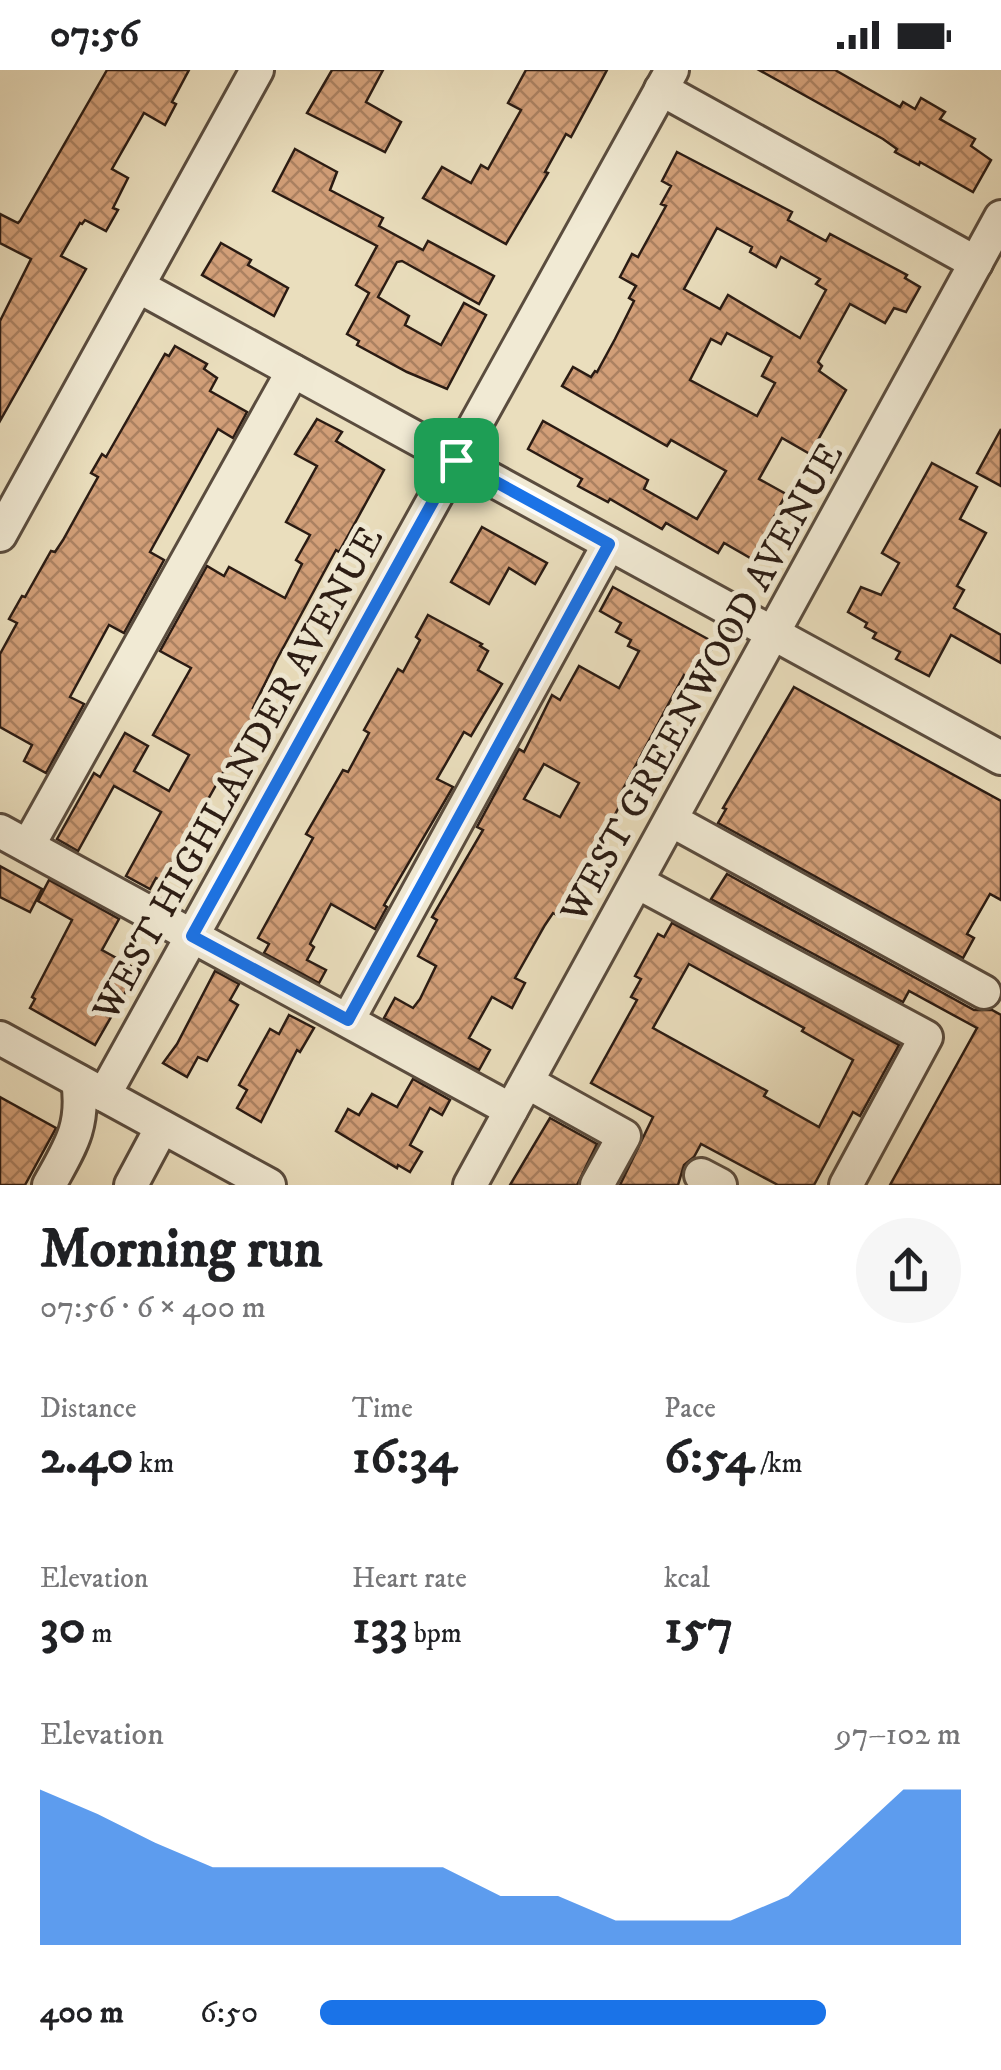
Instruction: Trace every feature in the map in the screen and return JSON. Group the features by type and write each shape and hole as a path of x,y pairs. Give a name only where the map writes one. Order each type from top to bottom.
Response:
{"street":[{"path":"0,535 257,70"},
{"path":"667,79 976,263"},
{"name":"WEST HIGHLANDER AVENUE","path":"91,1088 192,936 667,79"},
{"name":"WEST GREENWOOD AVENUE","path":"470,1185 1001,216"},
{"path":"138,286 1001,758"},
{"path":"294,371 14,838 348,1020 519,1096 624,1136 597,1185"},
{"path":"348,1020 609,544"},
{"path":"671,820 984,992"},
{"path":"637,882 926,1037 846,1185"},
{"path":"0,1038 268,1185"},
{"path":"48,1185 79,1125 91,1088"},
{"path":"131,1185 162,1127"}],"building":[{"path":"107,70 189,70 165,125 144,113 112,169 128,178 113,208 118,210 106,231 85,220 61,256 86,269 0,421 0,321 31,259 0,243 0,214 20,221"},
{"path":"332,70 383,70 366,102 401,122 385,152 307,113"},
{"path":"526,70 607,70 571,137 566,134 506,244 423,198 442,167 471,183 481,165 488,169 521,110 508,103"},
{"path":"759,70 835,70 900,107 903,102 915,109 921,98 945,112 940,119 975,139 971,146 991,160 973,192 895,152 897,149 883,139"},
{"path":"295,149 337,172 330,190 383,218 379,226 423,250 428,241 494,276 479,304 402,261 397,262 378,297 409,316 405,325 441,345 464,303 486,315 447,389 357,345 359,341 347,334 369,293 356,285 377,246 273,191"},
{"path":"677,152 792,212 788,220 826,241 830,234 907,275 905,278 920,287 906,312 894,308 885,323 850,304 818,362 822,366 819,371 846,390 810,454 782,438 759,479 786,494 752,559 724,543 718,553 666,523 662,529 610,499 608,502 578,486 582,479 528,449 543,421 648,480 644,489 697,519 726,471 671,440 667,446 562,386 573,367 591,377 597,372 634,301 629,298 636,286 620,277 632,254 638,257 666,206 661,204 671,186 662,181","holes":["717,228 752,247 750,252 776,267 781,257 820,279 816,284 826,290 800,338 728,295 720,309 684,289","727,333 772,357 762,376 775,383 757,416 690,380 711,339 721,344"]},
{"path":"221,243 251,260 248,265 288,288 274,316 202,275"},
{"path":"175,346 207,364 204,369 217,378 210,391 247,412 233,438 218,429 150,552 164,560 124,633 109,625 70,697 84,704 46,773 24,761 32,745 0,727 0,654 17,623 9,619 51,551 55,552 63,540 98,477 91,473 102,454 106,457 165,354 169,356"},
{"path":"317,419 342,432 336,441 384,470 276,661 247,730 162,881 156,878 150,889 126,876 161,812 114,786 78,851 57,839 94,773 100,777 125,733 148,746 134,771 169,791 189,755 153,735 191,668 160,651 207,566 224,576 229,567 285,598 302,564 296,560 310,535 286,522 317,466 295,454"},
{"path":"1001,429 1001,486 977,473"},
{"path":"932,463 977,487 960,519 986,533 957,586 964,590 954,608 1001,635 1001,663 951,635 929,676 896,659 900,652 873,638 876,633 865,627 867,623 848,612 861,587 881,595 899,563 882,553"},
{"path":"482,527 547,563 535,584 509,568 489,604 451,582"},
{"path":"613,587 715,643 697,676 693,674 691,679 684,675 621,793 625,795 602,840 515,978 525,983 512,1008 492,997 469,1038 490,1050 479,1070 384,1018 395,998 413,1008 420,999 436,966 418,956 437,920 432,917 483,830 477,827 519,749 524,752 552,695 560,700 579,666 619,688 639,651 628,646 631,640 616,632 621,623 600,611","holes":["544,764 579,783 560,817 524,799"]},
{"path":"428,615 482,644 488,651 478,670 502,684 471,736 464,732 437,779 453,787 384,905 387,907 375,929 331,904 310,944 314,947 307,960 326,970 319,983 264,953 269,944 258,938 313,838 306,834 343,770 348,772 369,733 364,730 398,669 403,672"},
{"path":"794,687 1001,801 1001,900 990,894 967,934 974,938 963,958 718,823"},
{"path":"0,866 42,889 30,912 0,897"},
{"path":"727,874 974,1010 992,1010 1001,1015 1001,1185 890,1185 977,1028 909,991 903,1002 711,899"},
{"path":"49,880 119,919 102,950 138,970 95,1045 30,1008 72,920 38,901"},
{"path":"672,923 899,1045 860,1116 853,1112 814,1185 778,1185 701,1144 684,1165 678,1185 620,1185 653,1117 591,1083 637,1000 631,997 641,979 635,976 658,934 664,937","holes":["689,964 804,1028 802,1031 853,1060 819,1127 764,1096 767,1091 653,1028"]},
{"path":"215,971 239,984 230,1000 238,1005 207,1061 198,1057 187,1077 163,1063"},
{"path":"289,1015 314,1028 300,1052 297,1050 261,1122 237,1108 247,1090 239,1085 270,1029 279,1034"},
{"path":"413,1079 450,1100 442,1115 430,1108 410,1145 422,1152 410,1172 336,1131 348,1109 359,1115 372,1094 397,1107"},
{"path":"0,1097 56,1128 25,1185 0,1185"},
{"path":"550,1118 597,1144 577,1185 510,1185"}],"route":[{"path":"456,460 609,544 348,1020 192,936 456,460"}]}
